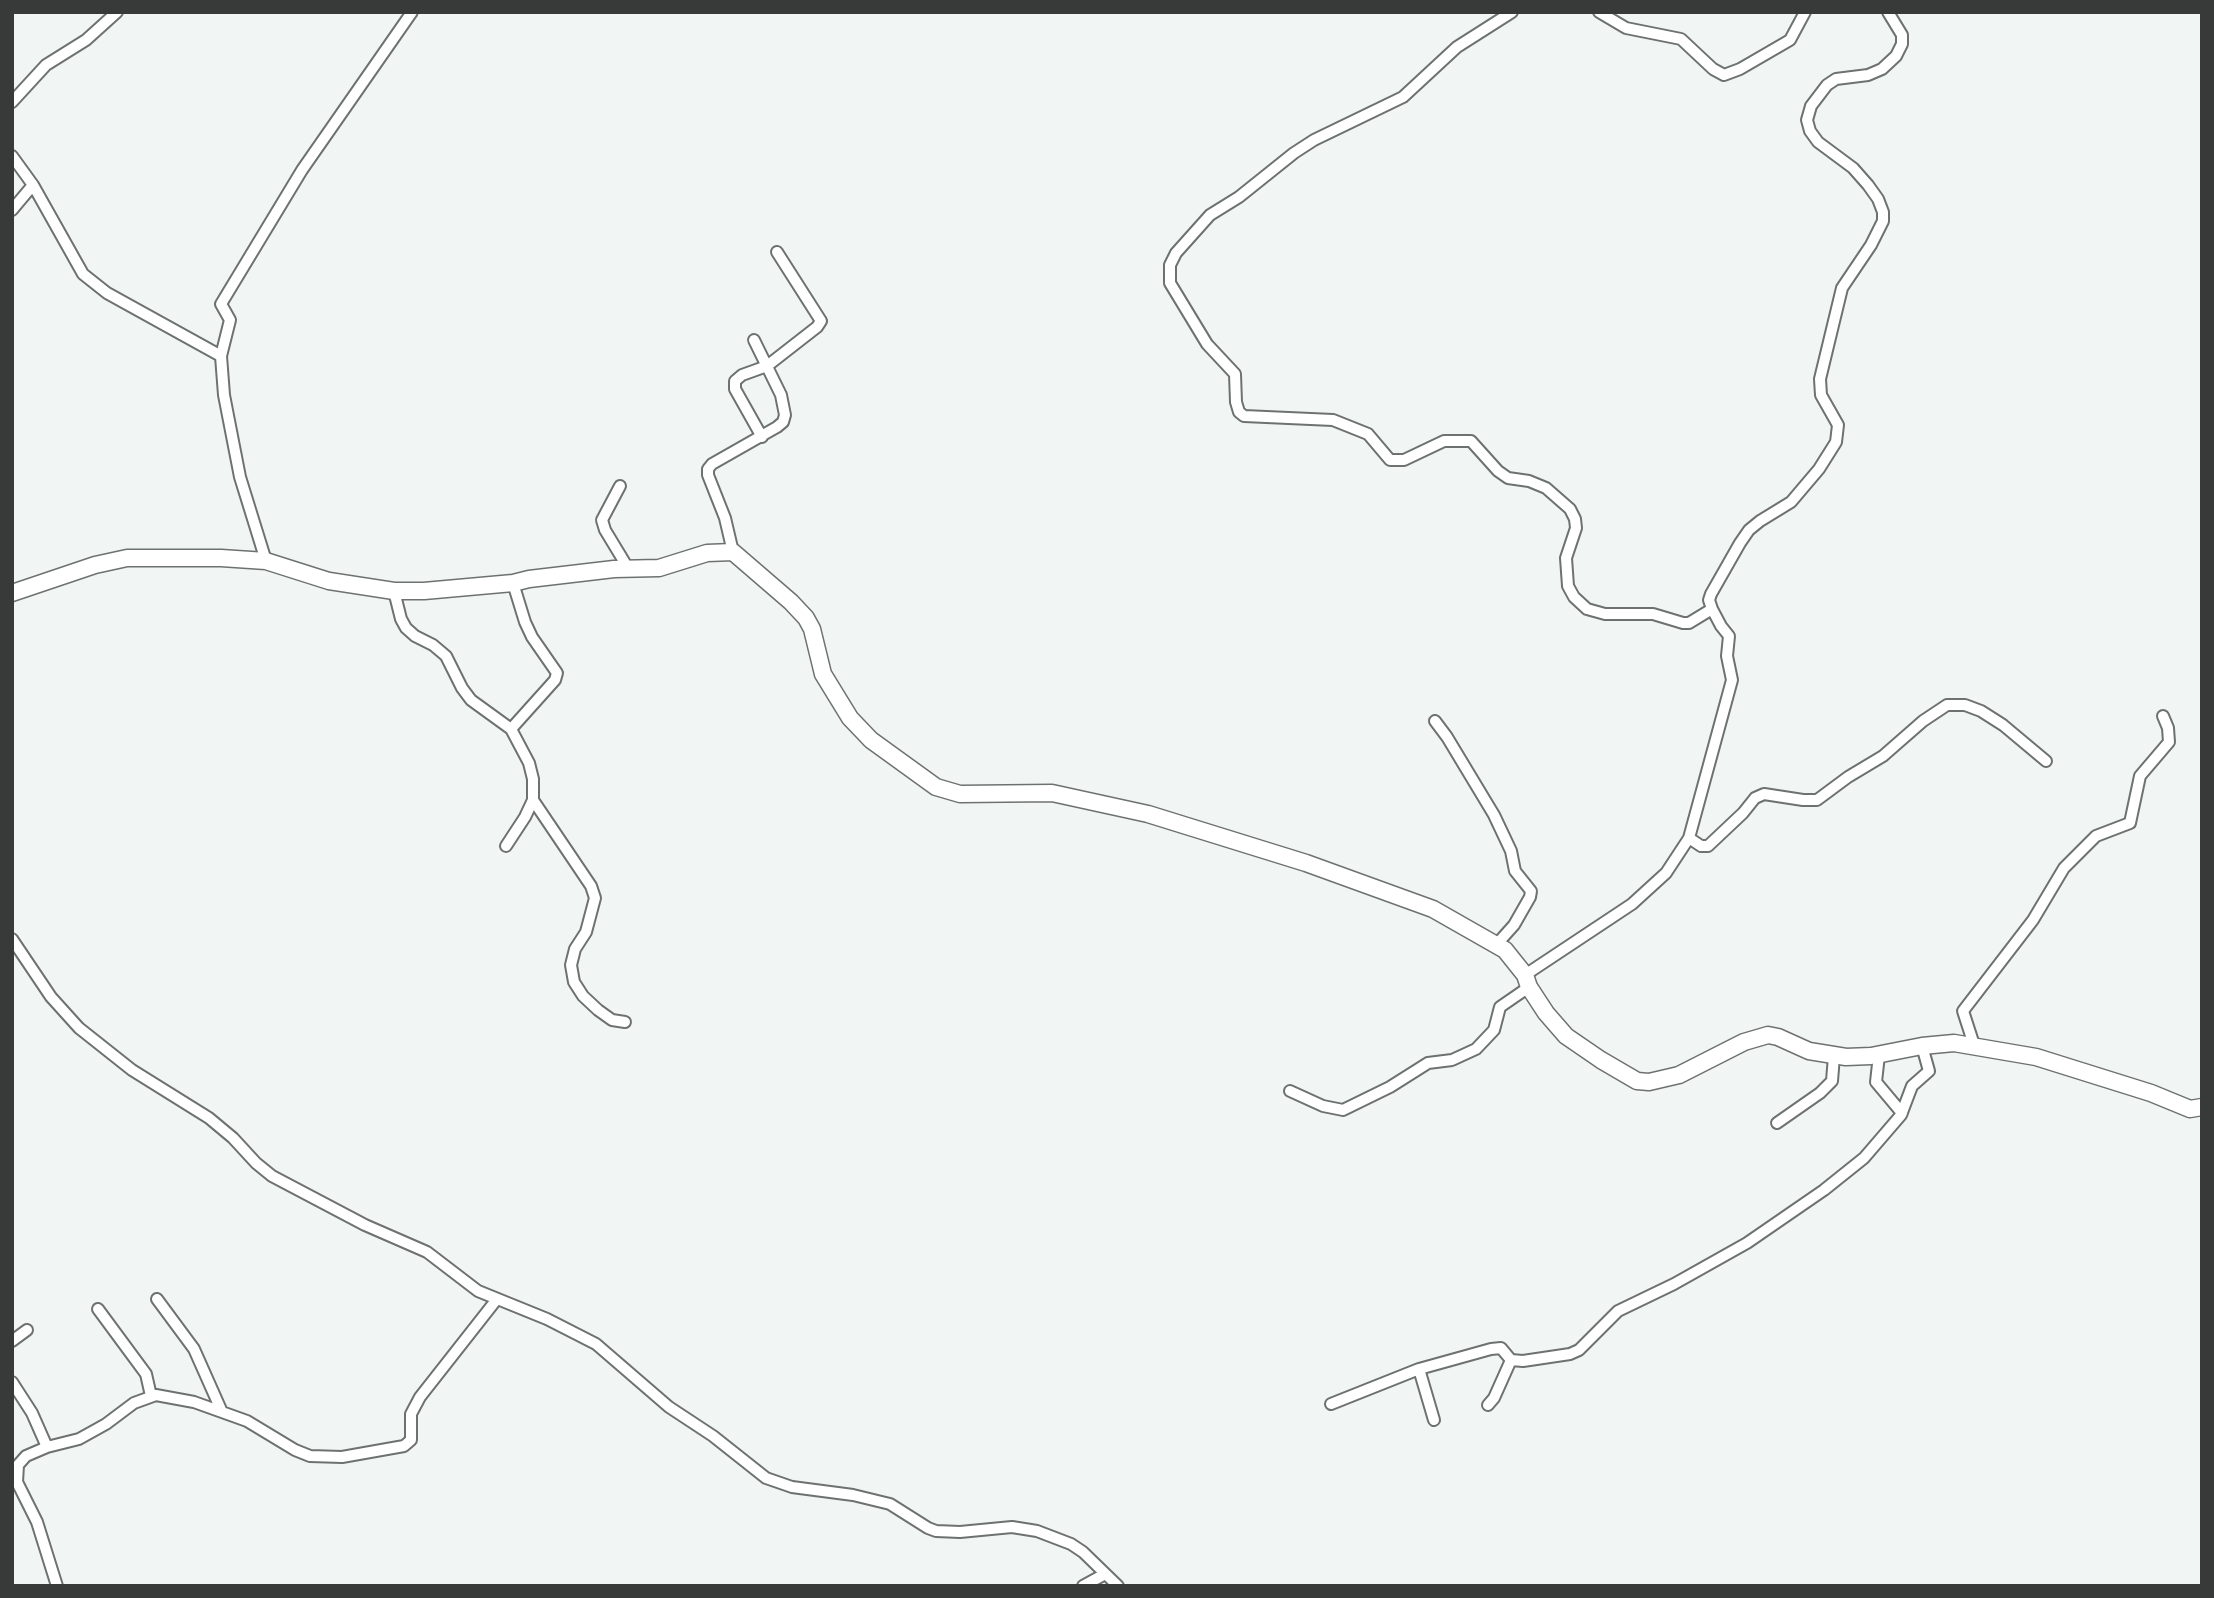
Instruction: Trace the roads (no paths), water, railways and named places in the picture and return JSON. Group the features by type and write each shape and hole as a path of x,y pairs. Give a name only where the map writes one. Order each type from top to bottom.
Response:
{"street":[{"path":"12,102 46,65 86,40 117,12"},
{"path":"266,561 237,466 221,378 221,356 230,322 221,306 302,170 412,12"},
{"path":"1512,12 1457,47 1403,96 1304,146 1239,197 1210,215 1176,253 1170,265 1170,283 1207,344 1235,374 1236,402 1239,412 1244,416 1333,420 1368,435 1390,460 1404,460 1444,441 1471,441 1498,471 1508,478 1529,481 1546,488 1570,509 1576,528 1566,558 1567,586 1587,609 1605,614 1653,614 1683,623 1712,609"},
{"path":"1599,12 1626,28 1681,39 1713,69 1724,75 1740,69 1790,40 1805,12"},
{"path":"1290,1091 1323,1106 1343,1110 1390,1087 1428,1063 1452,1060 1476,1049 1494,1030 1500,1007 1527,981 1632,904 1666,873 1689,838 1732,680 1727,656 1729,636 1721,626 1709,600 1740,543 1760,521 1791,502 1819,469 1838,435 1836,421 1821,395 1819,379 1842,288 1883,221 1878,199 1868,185 1853,168 1818,142 1810,131 1807,120 1811,106 1827,85 1836,79 1868,75 1882,69 1896,55 1902,44 1902,35 1888,12"},
{"path":"12,156 33,185 74,261 92,283 221,356"},
{"path":"12,210 33,185"},
{"path":"762,436 735,385 738,378 766,366 817,327 821,321 777,252"},
{"path":"754,341 781,395 785,415 783,422 712,464 708,469 725,518 733,552 806,618 814,637 823,674 841,706 858,727 890,755 942,790 967,795 1052,793 1170,820 1307,863 1418,902 1497,944 1513,958 1546,1013 1566,1036 1637,1081 1661,1081 1679,1076 1744,1042 1768,1035 1809,1051 1834,1056 1862,1057 1954,1043 2036,1057 2151,1093 2190,1109 2202,1107"},
{"path":"620,486 602,520 605,530 628,568"},
{"path":"12,593 95,565 127,558 266,561 329,581 394,591 424,591 628,568 670,566 707,554 733,552"},
{"path":"511,729 555,680 557,673 524,622 513,583"},
{"path":"394,591 406,628 446,656 471,700 511,729 528,763 533,779 533,800 506,846"},
{"path":"1689,838 1701,846 1709,846 1755,798 1764,794 1817,800 1848,776 1883,756 1923,721 1947,705 1965,705 1981,710 2046,761"},
{"path":"1975,1045 1962,1015 1963,1011 2033,920 2064,868 2095,836 2130,823 2140,776 2169,742 2168,728 2163,716"},
{"path":"1435,722 1494,815 1510,847 1515,871 1531,891 1514,925 1497,944"},
{"path":"533,800 591,886 596,898 586,932 575,949 571,965 575,982 583,996 598,1010 612,1020 625,1022"},
{"path":"12,939 45,989 79,1028 132,1070 209,1118 272,1176 365,1225 427,1252 478,1291 547,1319 600,1346 669,1407 713,1436 766,1478 792,1487 853,1495 890,1504 936,1531 960,1532 1012,1527 1037,1531 1071,1544 1118,1586"},
{"path":"1511,1360 1547,1358 1578,1350 1618,1311 1674,1284 1747,1243 1824,1191 1870,1152 1902,1112 1912,1086 1929,1071 1922,1046"},
{"path":"1879,1055 1876,1082 1902,1112"},
{"path":"1777,1123 1820,1093 1832,1081 1834,1056"},
{"path":"157,1299 194,1349 222,1412"},
{"path":"57,1586 37,1522 17,1482 16,1462 47,1447 79,1439 106,1424 134,1403 151,1396 180,1398 222,1412 254,1425 302,1454 316,1457 342,1457 404,1446 411,1440 411,1414 420,1396 497,1299"},
{"path":"98,1309 146,1374 151,1396"},
{"path":"12,1341 27,1330"},
{"path":"1331,1404 1419,1369 1497,1348 1504,1350 1511,1360"},
{"path":"1488,1405 1494,1398 1511,1360"},
{"path":"1419,1369 1434,1420"},
{"path":"12,1382 32,1413 47,1447"},
{"path":"1083,1586 1105,1574"}]}
